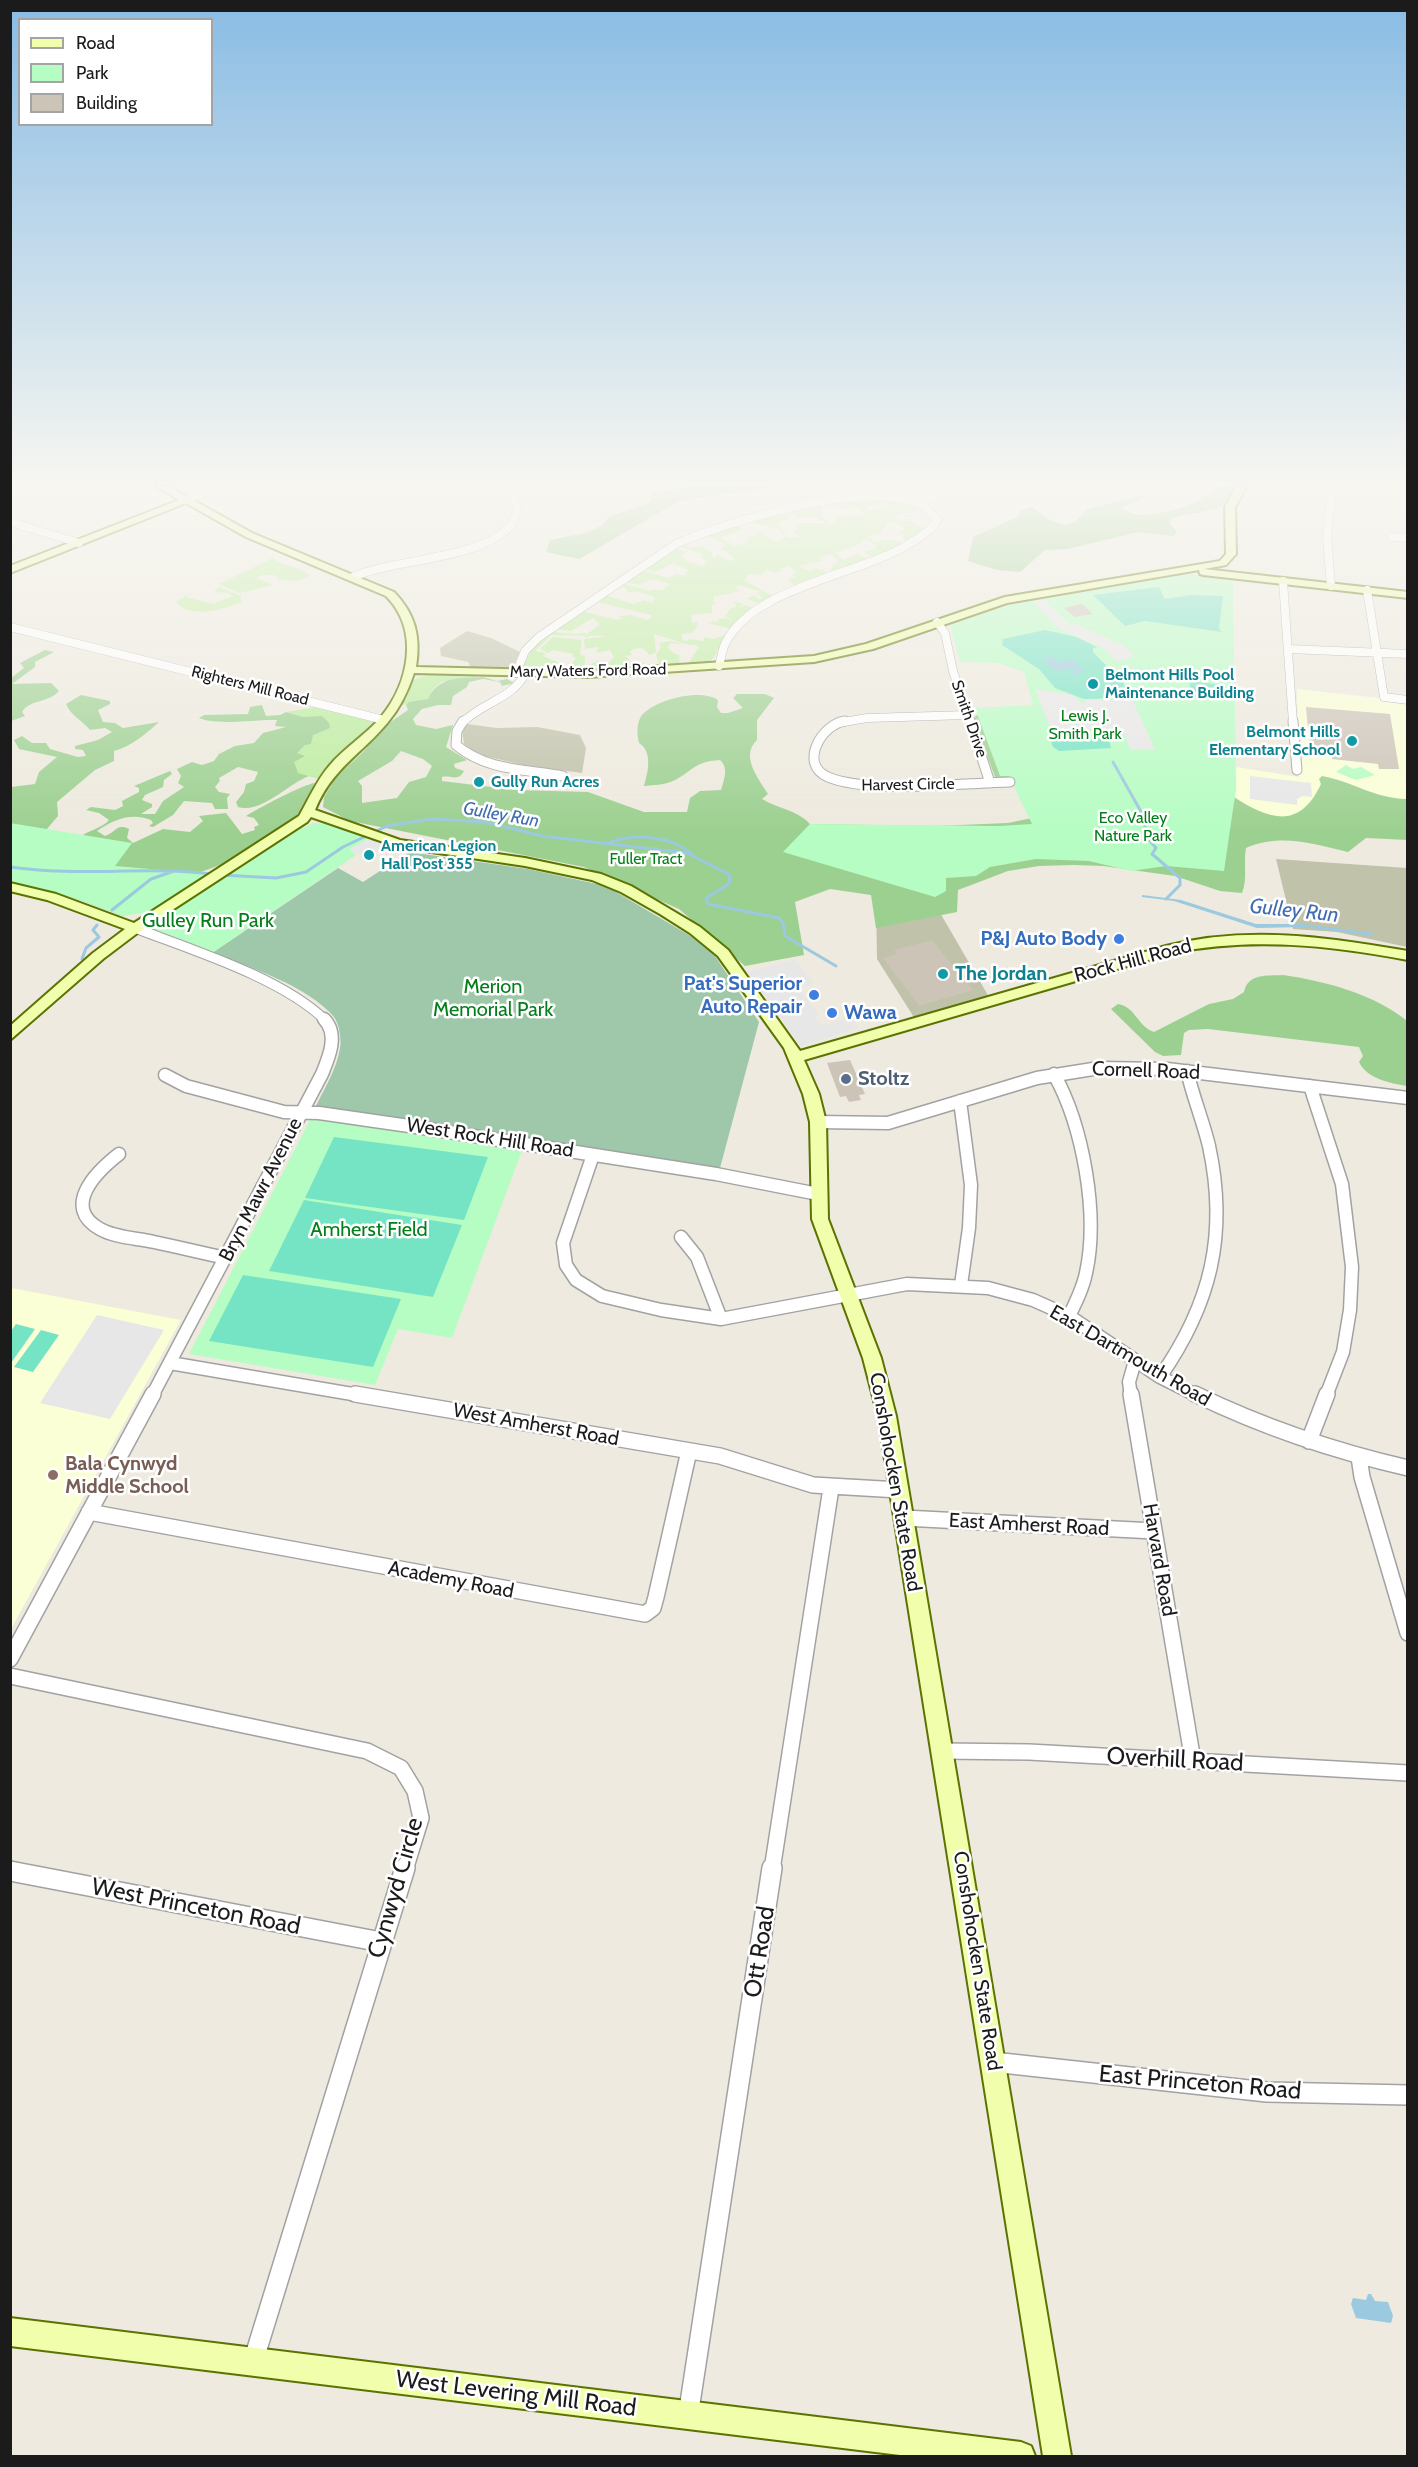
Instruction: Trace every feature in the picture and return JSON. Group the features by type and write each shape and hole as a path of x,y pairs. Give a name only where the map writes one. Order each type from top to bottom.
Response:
{"main road":[{"path":"10,1035 82,970 135,928 215,874 295,826 309,812 314,796 337,765 384,720 395,704 408,670 414,634 404,608 397,601"},
{"name":"Mary Waters Ford Road","path":"408,670 588,674 803,660 838,654 1002,601"},
{"name":"Conshohocken State Road","path":"309,812 371,835 409,845 525,862 586,874 643,898 695,930 723,953 746,981 796,1057 818,1122 818,1194 824,1232 882,1392 1057,2457"},
{"name":"Bryn Mawr Avenue","path":"10,887 51,897 135,928"},
{"name":"Rock Hill Road","path":"796,1057 1171,949 1205,942 1246,938 1305,939 1407,956"},
{"name":"West Levering Mill Road","path":"10,2332 1021,2457"}],"street":[{"path":"563,776 484,762 466,754 456,745 461,724 522,683 521,674 525,651 539,637 592,601"},
{"path":"718,666 721,654 733,634 752,615 771,601"},
{"path":"1284,601 1297,770"},
{"path":"1369,601 1384,697 1407,700"},
{"name":"Smith Drive","path":"937,622 945,633 953,671 990,783"},
{"name":"Righters Mill Road","path":"10,627 384,720"},
{"path":"1288,649 1407,654"},
{"name":"Harvest Circle","path":"968,715 859,718 839,722 823,732 814,752 814,762 825,776 857,786 1010,782"},
{"name":"Bryn Mawr Avenue","path":"10,1659 226,1258 322,1074 332,1047 331,1031 322,1016 300,1000 135,928"},
{"name":"Cornell Road","path":"818,1122 888,1123 1054,1074 1114,1067 1186,1071 1407,1098"},
{"path":"1160,1377 1185,1343 1197,1320 1209,1283 1215,1245 1216,1203 1212,1161 1186,1071"},
{"path":"1054,1074 1064,1088 1075,1126 1083,1165 1088,1211 1088,1264 1081,1292 1069,1316"},
{"name":"West Rock Hill Road","path":"165,1075 174,1081 199,1090 284,1112 302,1112 593,1155 716,1174 818,1194"},
{"path":"1309,1441 1343,1352 1350,1310 1352,1267 1342,1184 1310,1086"},
{"path":"960,1101 971,1185 969,1228 961,1285"},
{"path":"118,1154 92,1178 83,1194 82,1209 92,1224 110,1232 226,1258"},
{"name":"East Dartmouth Road","path":"593,1155 563,1243 566,1265 576,1280 602,1296 661,1310 721,1319 908,1284 961,1285 1014,1294 1069,1316 1160,1377 1244,1418 1359,1457 1407,1468"},
{"path":"681,1237 697,1257 721,1319"},
{"name":"Harvard Road","path":"1136,1361 1129,1382 1193,1761"},
{"name":"West Amherst Road","path":"170,1363 689,1451 728,1459 795,1481 831,1488 899,1490"},
{"name":"Academy Road","path":"89,1512 645,1614 653,1608 656,1597 689,1451"},
{"path":"1359,1457 1362,1477 1407,1633"},
{"name":"Ott Road","path":"688,2416 831,1488"},
{"name":"East Amherst Road","path":"904,1518 1154,1531"},
{"name":"Cynwyd Circle","path":"10,1676 367,1751 395,1761 414,1784 421,1818 253,2362"},
{"name":"Overhill Road","path":"942,1751 1018,1751 1407,1773"},
{"name":"West Princeton Road","path":"10,1871 381,1942"},
{"name":"East Princeton Road","path":"993,2062 1258,2091 1407,2095"}],"shaded area":[{"path":"1032,601 1045,601 1070,625 1075,624 1114,641 1112,644 1119,642 1135,656 1117,661 1102,648 1058,628"},
{"path":"467,631 491,638 520,652 514,665 503,671 468,670 470,665 468,662 441,656 440,648"},
{"path":"1035,689 1073,695 1084,704 1085,700 1132,699 1155,749 1131,750 1121,728 1062,730 1049,725"},
{"path":"1297,689 1407,701 1407,810 1315,821 1235,810 1236,767 1299,777"},
{"path":"467,724 497,728 537,727 580,735 586,748 582,773 523,765 476,754 464,744 462,730"},
{"path":"1250,776 1311,783 1312,797 1303,796 1297,799 1297,805 1250,799"},
{"path":"370,839 411,851 405,855 388,854 376,848 356,855 350,849"},
{"path":"1276,859 1407,868 1407,947 1337,932 1293,929"},
{"path":"876,898 932,899 989,997 915,1019 877,959"},
{"path":"795,959 814,984 799,989 819,1015 814,1017 821,1026 851,1017 858,1028 801,1046 748,972"},
{"name":"Bala Cynwyd Middle School","path":"11,1288 181,1320 11,1629"},
{"path":"97,1315 164,1330 110,1419 40,1403"}],"green space":[{"path":"203,601 214,604 220,601 241,601 226,608 198,612 182,607 176,602"},
{"path":"598,601 624,601 633,604 641,601 652,603 653,601 714,601 712,613 691,615 692,623 698,622 696,625 698,626 692,633 681,634 683,640 703,641 705,637 712,639 729,634 719,649 715,650 718,651 710,662 687,665 699,647 654,634 656,652 650,655 642,648 633,649 630,652 632,655 626,656 630,661 652,665 652,668 590,672 596,669 589,667 591,664 597,661 606,662 606,664 614,658 610,650 598,653 596,650 599,650 598,647 585,649 584,639 609,636 586,635 600,624 593,618 571,631 557,629 572,619 581,624 572,618 584,609 585,612 618,620 622,618 619,616 631,615 647,620 651,618 651,615"},
{"path":"729,601 744,604 738,608 746,605 754,608 732,629 707,623 726,618 733,621 725,616 731,608 736,607 735,603"},
{"path":"1032,601 1233,601 1236,789 1224,871 1166,866 1131,871 1089,861 1036,859 990,867 976,876 946,878 946,891 935,897 783,852 810,824 999,826 1032,824 1009,776 1000,776 975,708 1033,705 1024,672 998,663 960,662 950,625 1010,605"},
{"path":"1099,601 1222,601 1219,629 1222,632 1145,621 1125,626"},
{"path":"1045,630 1076,637 1097,647 1093,648 1093,652 1125,685 1122,698 1084,699 1055,688 1039,669 1002,645 1003,639"},
{"path":"553,632 586,633 585,636 551,635 535,651 546,653 543,656 562,664 557,672 527,670 523,666 533,647"},
{"path":"553,637 582,640 580,655 585,656 584,672 565,672 576,658 572,656 574,654 553,650 548,653 540,649"},
{"path":"671,641 686,644 671,643 668,647 673,653 679,655 680,666 660,667 656,655 661,647 659,643"},
{"path":"45,650 54,652 35,662 35,667 12,684 51,683 59,691 50,698 25,708 22,712 25,716 11,721 11,678 24,668 20,663"},
{"path":"430,674 477,676 471,679 445,681 433,690 428,699 399,706 410,681"},
{"path":"483,677 497,681 507,679 514,683 502,686 500,682 483,679 469,682 467,687 453,696 451,705 422,709 413,719 416,725 436,729 453,725 446,747 467,760 454,764 455,768 464,771 462,774 442,777 442,781 516,790 588,792 644,812 687,812 690,798 700,791 721,790 725,774 723,763 720,760 704,763 670,782 644,786 648,757 639,743 637,732 642,715 657,704 690,695 701,695 718,700 717,707 721,713 728,713 743,708 733,698 737,694 765,694 774,698 757,720 757,740 750,753 752,767 768,794 762,799 800,816 810,824 936,826 1008,823 1032,818 1020,799 1015,782 995,777 973,719 976,715 1234,797 1272,815 1294,814 1304,808 1321,784 1319,779 1322,776 1384,796 1407,799 1408,840 1366,838 1348,852 1297,841 1271,841 1246,848 1245,882 1242,893 1220,891 1175,876 1103,866 1039,866 1008,871 958,890 957,912 876,928 871,895 830,889 795,902 804,955 745,966 679,909 584,867 350,821 323,807 324,797 337,776 363,752 383,727 408,710 406,705 409,702 428,699 432,691 444,682 459,678","holes":["401,751 423,759 432,766 426,777 409,782 397,798 362,803 362,786 358,781 392,761"]},
{"path":"1190,681 1223,685 1223,695 1189,691"},
{"path":"81,695 110,701 110,704 98,710 103,722 115,723 123,728 159,722 132,743 114,751 114,761 95,770 57,802 58,816 46,830 81,836 104,825 109,820 99,813 86,810 91,807 115,810 123,806 122,801 139,792 139,788 134,786 170,771 172,774 164,780 163,787 145,795 142,800 152,804 152,807 141,814 155,814 163,801 184,787 178,783 181,776 177,769 192,762 202,765 214,761 219,754 235,746 254,743 263,733 286,727 275,726 277,720 216,722 199,718 204,715 248,714 250,707 262,705 266,716 286,712 303,717 322,716 329,723 330,728 313,735 311,744 305,745 297,753 305,756 294,762 298,773 309,776 256,806 238,807 236,802 244,792 246,784 254,781 258,772 238,767 219,778 220,781 215,787 219,792 230,794 227,798 228,809 215,809 212,803 184,801 173,815 153,827 149,826 153,823 151,820 129,817 122,818 97,831 105,836 125,827 129,829 127,838 133,843 163,829 190,832 203,821 199,816 226,813 242,834 255,830 254,827 259,825 254,818 246,816 292,792 315,783 296,817 272,835 223,864 198,873 163,903 123,916 77,899 11,882 11,787 35,784 39,772 57,757 19,749 14,740 22,736 32,743 46,743 50,749 78,757 86,756 83,750 75,749 75,746 98,740 112,732 105,728 90,730 70,711 66,704"},
{"path":"315,707 374,721 320,779 248,762 302,717 286,712"},
{"path":"1102,734 1108,737 1111,748 1059,751 1053,747 1050,739 1055,735"},
{"path":"1346,765 1353,769 1361,767 1375,775 1356,780 1336,772"},
{"name":"Gulley Run Park","path":"10,823 132,843 115,866 208,874 149,912 123,916 77,899 11,882"},
{"name":"Gulley Run Park","path":"314,823 327,824 368,839 350,849 356,855 212,953 148,927 302,828"},
{"name":"Merion Memorial Park","path":"409,852 528,869 606,886 709,947 759,1022 720,1168 315,1108 333,1071 341,1045 334,1017 323,1006 294,987 212,953 338,868 363,882"},
{"path":"1283,975 1348,990 1380,1003 1407,1021 1407,1086 1380,1079 1367,1072 1359,1062 1363,1056 1359,1047 1208,1029 1189,1030 1184,1033 1181,1055 1163,1056 1155,1052 1111,1009 1118,1004 1124,1006 1144,1026 1154,1032 1209,1004 1233,999 1244,992 1246,986 1254,979"},
{"name":"Amherst Field","path":"311,1118 523,1148 452,1338 398,1329 375,1385 189,1354"},
{"path":"334,1137 488,1157 464,1220 305,1198"},
{"path":"304,1200 462,1225 433,1297 269,1271"},
{"path":"243,1275 401,1299 373,1367 209,1341"},
{"path":"16,1324 35,1329 11,1363 11,1331"},
{"path":"41,1330 59,1335 33,1372 14,1367"}],"water":[{"path":"1053,657 1058,662 1072,659 1084,671 1074,675 1070,671 1078,670 1077,668 1055,671 1043,659"},
{"path":"1142,895 1181,900 1256,924 1303,924 1374,933 1374,936 1303,927 1257,928 1174,901 1142,897"},
{"path":"1368,2294 1371,2294 1375,2301 1388,2302 1393,2316 1391,2323 1356,2318 1351,2304 1353,2298 1366,2300"}],"building":[{"path":"1082,604 1093,614 1075,617 1064,608"},
{"name":"Belmont Hills Elementary School","path":"1306,707 1390,714 1399,769 1379,769 1378,764 1332,759 1332,754 1310,751"},
{"name":"The Jordan","path":"932,940 973,990 919,1006 883,958 897,954 894,950"},
{"name":"Stoltz","path":"850,1060 865,1094 859,1095 861,1100 849,1102 846,1096 840,1097 827,1063"}],"waterway":[{"path":"1113,762 1144,817 1146,836 1156,848 1152,854 1180,878 1180,885 1166,899"},
{"name":"Gulley Run","path":"221,875 276,878 306,872 343,847 387,826 432,819 485,822 542,836 687,853 730,875 729,884 706,898 708,904 779,918 783,923 785,936 836,966"},
{"path":"611,842 631,838 653,838 674,843 692,854"},
{"name":"Gulley Run","path":"10,867 61,871 173,871"},
{"path":"112,910 151,879 173,871"},
{"name":"Gulley Run","path":"173,871 213,874"},
{"path":"82,959 86,948 99,937 93,930 97,925"}],"place":[{"name":"Belmont Hills Pool Maintenance Building","path":"1093,684"},
{"name":"Belmont Hills Elementary School","path":"1352,741"},
{"name":"Gully Run Acres","path":"479,782"},
{"name":"American Legion Hall Post 355","path":"369,855"},
{"name":"P&J Auto Body","path":"1119,939"},
{"name":"The Jordan","path":"943,974"},
{"name":"Pat's Superior Auto Repair","path":"814,995"},
{"name":"Wawa","path":"832,1013"},
{"name":"Stoltz","path":"846,1079"},
{"name":"Bala Cynwyd Middle School","path":"53,1475"}],"park label":[{"name":"Lewis J. Smith Park","path":"1085,725"},
{"name":"Eco Valley Nature Park","path":"1133,827"},
{"name":"Fuller Tract","path":"646,859"}]}
